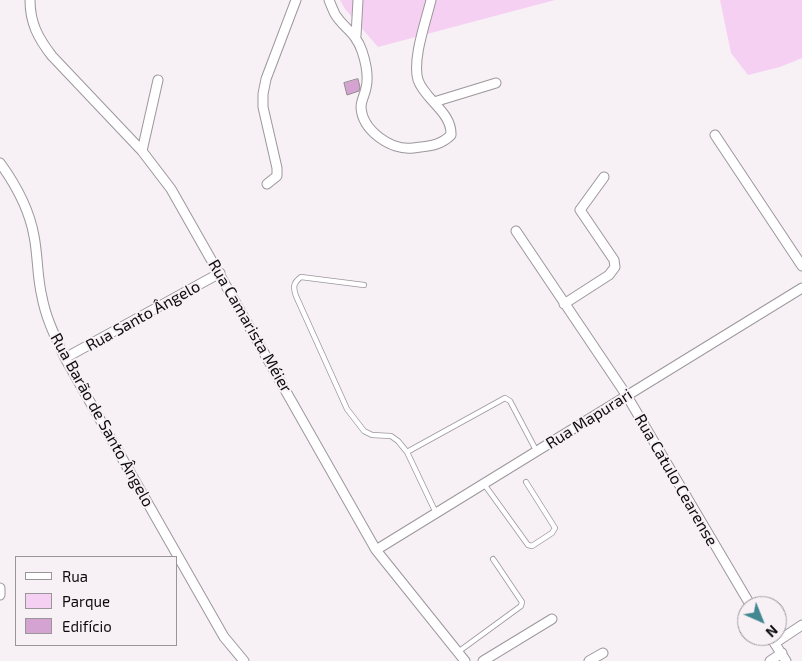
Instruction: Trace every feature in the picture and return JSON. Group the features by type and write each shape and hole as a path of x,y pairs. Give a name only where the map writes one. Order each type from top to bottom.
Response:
{"street":[{"name":"Rua Camarista Méier","path":"30,0 30,14 34,28 52,56 142,151 171,189 376,550 465,661"},
{"path":"267,184 277,176 277,168 263,107 263,94 266,79 296,0"},
{"path":"329,0 336,15 356,36"},
{"path":"358,0 356,36 364,58 368,78 362,103 362,112 372,130 380,138 394,146 407,149 434,146 444,142 451,135 451,127 446,118 424,90 418,79 418,54 431,0"},
{"path":"142,151 158,80"},
{"path":"434,102 496,83"},
{"path":"716,135 802,266"},
{"name":"Rua Barão de Santo Ângelo","path":"0,163 24,201 28,212 34,236 41,296 52,329 65,358 178,556"},
{"path":"564,304 609,275 615,268 614,260 580,210 604,176"},
{"name":"Rua Catulo Cearense","path":"516,231 627,396 745,596"},
{"name":"Rua Santo Ângelo","path":"65,358 220,273"},
{"name":"Rua Mapurari","path":"376,550 802,288"},
{"name":"Rua Barão de Santo Ângelo","path":"178,556 224,637 244,661"},
{"path":"0,588 0,595"},
{"path":"483,661 552,618"},
{"path":"787,632 802,625"},
{"path":"770,661 784,657 777,646"},
{"path":"589,661 603,653"}],"lane":[{"path":"364,286 300,277 293,288 348,409 364,432 372,435 391,436 398,441 407,452 436,513"},
{"path":"407,452 505,398 510,401 537,452"},
{"path":"484,484 528,545 532,546 552,534 555,528 526,482"},
{"path":"458,652 521,606 522,602 493,559"}],"green space":[{"path":"340,0 555,0 378,47 345,9"},
{"path":"720,0 802,0 802,58 780,67 748,75 731,53"}],"building":[{"path":"358,79 359,91 347,95 344,83"}]}
